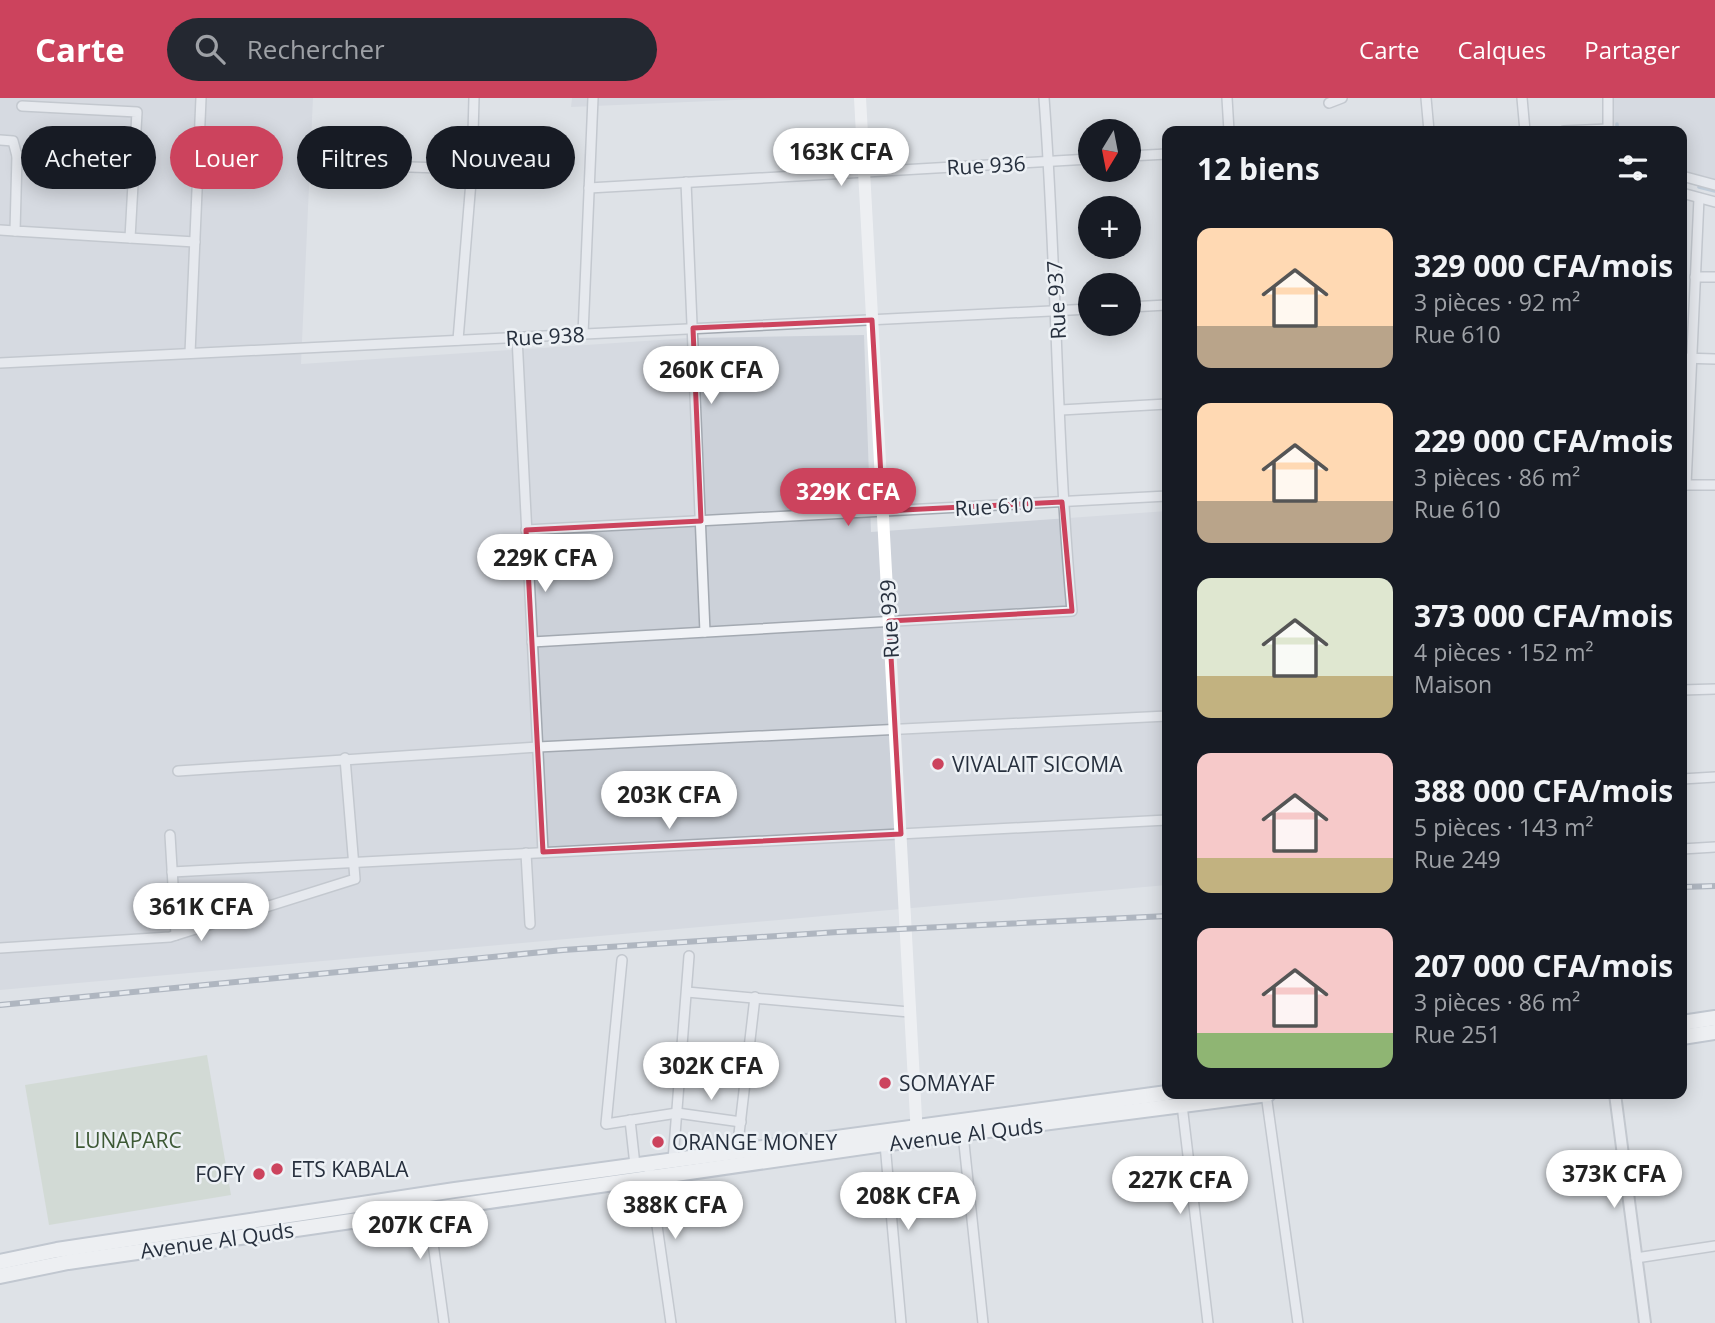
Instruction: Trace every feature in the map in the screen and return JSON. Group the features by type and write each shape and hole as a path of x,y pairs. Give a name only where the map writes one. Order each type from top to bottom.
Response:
{"main road":[{"name":"Rue 939","path":"860,98 917,1133"},
{"path":"1687,1022 1715,1018"},
{"path":"1687,1036 1715,1032"},
{"name":"Avenue Al Quds","path":"0,1276 68,1262 428,1210 644,1169 673,1160 917,1133 1162,1094"},
{"name":"Avenue Al Quds","path":"0,1262 57,1250 426,1194 885,1144 917,1133 963,1134 1228,1099"}],"street":[{"path":"190,353 201,98"},
{"path":"473,126 474,98"},
{"path":"583,334 593,98"},
{"name":"Rue 937","path":"889,621 1072,611 1062,502 1061,410 1044,98"},
{"path":"1227,98 1229,126"},
{"path":"1329,103 1342,98"},
{"path":"1426,98 1429,126"},
{"path":"1522,98 1525,126"},
{"path":"1608,98 1608,126"},
{"path":"22,106 137,112 136,126"},
{"path":"0,140 13,141 17,156 15,231"},
{"path":"1141,155 1162,154"},
{"path":"17,156 21,156"},
{"name":"Rue 936","path":"589,188 1078,160"},
{"path":"1687,177 1715,185"},
{"path":"686,182 705,632"},
{"path":"130,238 132,189"},
{"path":"458,340 470,189"},
{"path":"1687,195 1715,202"},
{"path":"1699,198 1687,358 1715,359"},
{"path":"0,230 195,242"},
{"path":"1695,277 1715,278"},
{"path":"1141,306 1162,305"},
{"name":"Rue 938","path":"0,363 1078,310"},
{"path":"517,337 543,852"},
{"path":"1061,410 1162,404"},
{"path":"1687,485 1715,485"},
{"name":"Rue 610","path":"526,530 1162,496"},
{"path":"532,642 889,621"},
{"path":"1687,690 1715,689"},
{"path":"178,771 538,747 1162,716"},
{"path":"0,948 176,935 355,878 345,758"},
{"path":"1687,779 1715,777"},
{"path":"172,872 1162,820"},
{"path":"170,835 176,935"},
{"path":"1687,849 1715,847"},
{"path":"526,853 530,924"},
{"path":"673,1160 690,956"},
{"path":"622,960 606,1124 677,1113 741,1122"},
{"path":"687,992 909,1012"},
{"path":"737,1151 755,998"},
{"path":"1268,1099 1298,1323"},
{"path":"1616,1099 1645,1323"},
{"path":"1182,1105 1208,1323"},
{"path":"630,1120 644,1169 671,1323"},
{"path":"963,1134 983,1323"},
{"path":"885,1144 901,1323"},
{"path":"426,1194 444,1323"},
{"path":"1636,1258 1715,1246"}],"highlighted area":[{"path":"872,320 883,511 1062,502 1072,611 889,621 901,834 543,852 526,530 701,521 693,328"}],"shaded area":[{"path":"0,98 313,98 312,126 297,126 297,189 309,189 301,364 689,338 864,335 871,532 1162,511 1162,885 0,990"},
{"path":"572,98 782,98 571,107"},
{"path":"1612,98 1715,98 1715,182 1687,175 1687,126 1612,126"}],"green space":[{"name":"LUNAPARC","path":"207,1055 231,1195 49,1225 25,1085"}],"waterway":[{"path":"1699,187 1715,191"}],"railway":[{"path":"1687,887 1715,886"},
{"path":"0,1005 563,950 838,932 1162,916"}],"place":[{"name":"VIVALAIT SICOMA","path":"938,764"},
{"name":"SOMAYAF","path":"885,1083"},
{"name":"ORANGE MONEY","path":"658,1142"},
{"name":"ETS KABALA","path":"277,1169"},
{"name":"FOFY","path":"259,1174"}]}
